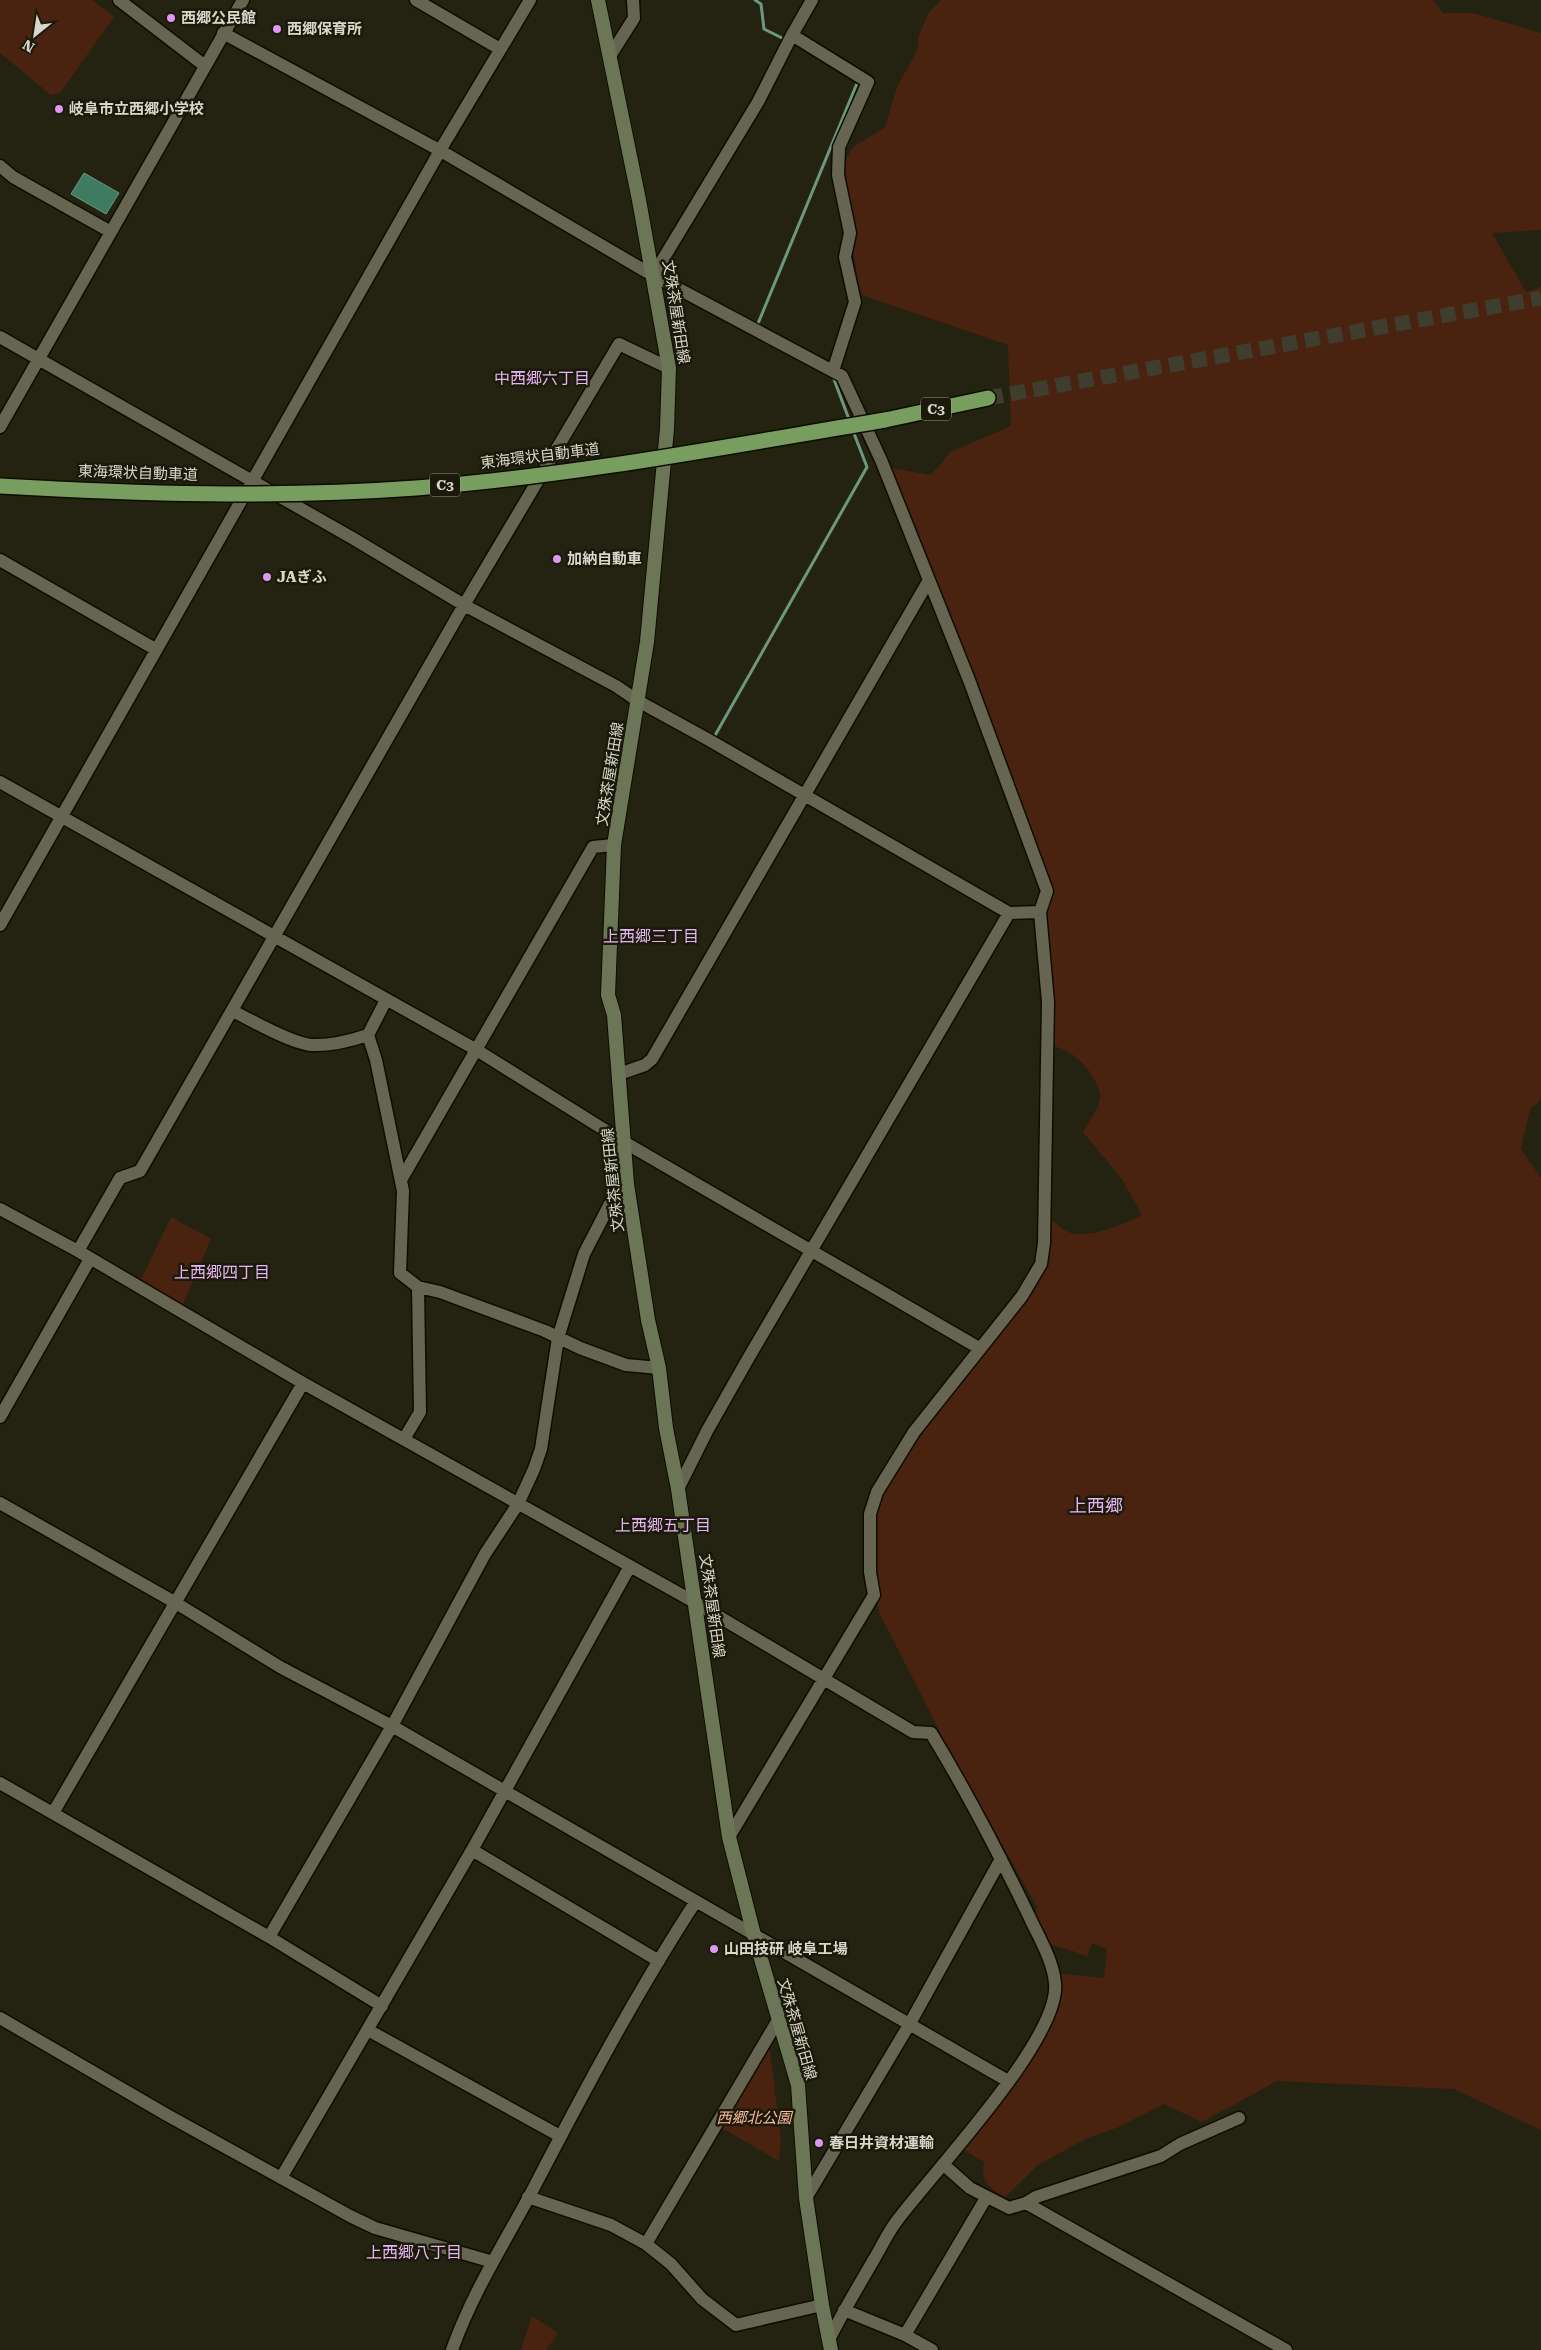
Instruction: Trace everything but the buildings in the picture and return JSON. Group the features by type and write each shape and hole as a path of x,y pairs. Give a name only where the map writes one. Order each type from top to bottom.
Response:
{"highway":[{"name":"東海環状自動車道","path":"0,486 164,492 289,493 415,488 638,462 884,420 988,398"}],"main road":[{"name":"文殊茶屋新田線","path":"598,0 654,274 669,368 666,447 647,642 614,845 608,995 614,1015 627,1184 643,1287 659,1368 666,1428 678,1488 696,1603 728,1836 754,1935 798,2085 806,2198 830,2345"}],"street":[{"path":"119,0 205,66"},
{"path":"0,427 243,0"},
{"path":"416,0 500,48"},
{"path":"0,925 155,650 254,482 500,48 530,0"},
{"path":"610,56 634,18 634,0"},
{"path":"654,274 758,102 812,0"},
{"path":"223,33 441,151 654,274 842,376 881,460 970,680 1046,892 1040,912 1048,1002 1044,1243 1041,1264 1022,1296 914,1432 877,1492 870,1514 870,1572 874,1595 728,1836"},
{"path":"792,35 868,82 839,147 837,156 838,175 850,232 845,257 855,302 833,371"},
{"path":"0,166 13,177 111,232"},
{"path":"0,337 464,604 616,686 638,701 1009,913 1040,912"},
{"path":"78,1251 120,1178 140,1171 464,604 619,344 669,368"},
{"path":"0,560 155,650"},
{"path":"619,1074 645,1065 652,1059 929,580"},
{"path":"0,782 475,1050 624,1142 979,1348"},
{"path":"401,1180 593,848 614,845"},
{"path":"678,1488 707,1431 811,1250 1009,913"},
{"path":"386,1000 368,1035 376,1060 403,1191 400,1273 418,1288 440,1292 545,1330 580,1348 626,1365 659,1368"},
{"path":"233,1010 273,1032 310,1045 349,1041 368,1035"},
{"path":"269,1937 392,1726 485,1554 518,1504 541,1449 558,1338 584,1254 614,1196 624,1142"},
{"path":"0,1209 78,1251 303,1383 629,1568 696,1603 913,1732 931,1733 958,1778 1001,1859 1046,1954 1056,1983 1047,2020 1023,2062 944,2165 896,2222 844,2310 830,2345"},
{"path":"0,1417 90,1259"},
{"path":"404,1439 420,1412 418,1288"},
{"path":"53,1813 303,1383"},
{"path":"0,1503 176,1603 280,1667 392,1726 1008,2081"},
{"path":"281,2178 472,1850 629,1568"},
{"path":"0,1783 269,1937 382,2006"},
{"path":"472,1850 658,1961"},
{"path":"806,2198 909,2025 1001,1859"},
{"path":"452,2350 493,2262 560,2136 658,1961 696,1901"},
{"path":"0,2018 167,2115 375,2228 493,2262"},
{"path":"646,2244 778,2020"},
{"path":"368,2030 560,2136"},
{"path":"944,2165 970,2188 986,2198 1009,2208 1026,2203 1036,2196 1161,2156 1180,2144 1239,2118"},
{"path":"528,2197 611,2225 646,2244 671,2264 702,2299 736,2325 822,2305"},
{"path":"905,2335 986,2198"},
{"path":"1026,2203 1286,2350"},
{"path":"844,2310 905,2335 932,2350"}],"green space":[{"path":"0,0 92,0 114,17 60,93 51,95 0,53"},
{"path":"941,0 1433,0 1443,13 1473,13 1541,33 1541,230 1492,233 1526,292 1541,287 1541,1096 1538,1103 1530,1109 1521,1149 1541,1178 1541,2130 1454,2089 1277,2081 1202,2122 1164,2104 1119,2127 1087,2138 1038,2165 1005,2197 987,2183 983,2174 984,2162 963,2149 1047,2029 1055,1973 1104,1978 1107,1949 1092,1943 1087,1957 1049,1943 1042,1939 1037,1932 1035,1921 1037,1907 941,1734 879,1612 866,1555 883,1472 966,1377 1031,1285 1038,1269 1042,1222 1053,1220 1069,1232 1083,1234 1110,1229 1142,1215 1122,1179 1083,1132 1097,1108 1100,1098 1093,1076 1070,1053 1061,1048 1042,1047 1048,905 1034,835 891,468 931,475 951,452 1011,426 1008,345 859,294 842,166 852,148 885,127 897,87 917,51 919,35 929,12"},
{"path":"171,1217 211,1239 181,1309 139,1284"},
{"name":"西郷北公園","path":"769,2043 781,2140 779,2161 720,2127"},
{"path":"532,2316 558,2333 546,2350 521,2350"}],"shaded area":[{"path":"84,173 119,193 106,214 71,194"}],"waterway":[{"path":"755,0 761,4 764,29 786,40"},
{"path":"757,326 858,81"},
{"path":"832,374 850,422"},
{"path":"713,739 867,467 853,431"}],"tunnel":[{"path":"988,398 1541,298"}],"place":[{"name":"西郷公民館","path":"171,18"},
{"name":"西郷保育所","path":"277,29"},
{"name":"岐阜市立西郷小学校","path":"59,109"},
{"name":"加納自動車","path":"557,559"},
{"name":"JAぎふ","path":"267,577"},
{"name":"山田技研 岐阜工場","path":"714,1949"},
{"name":"春日井資材運輸","path":"819,2143"}],"district":[{"name":"中西郷六丁目","path":"542,378"},
{"name":"上西郷三丁目","path":"651,936"},
{"name":"上西郷四丁目","path":"222,1272"},
{"name":"上西郷","path":"1096,1506"},
{"name":"上西郷五丁目","path":"663,1525"},
{"name":"上西郷八丁目","path":"414,2252"}]}
